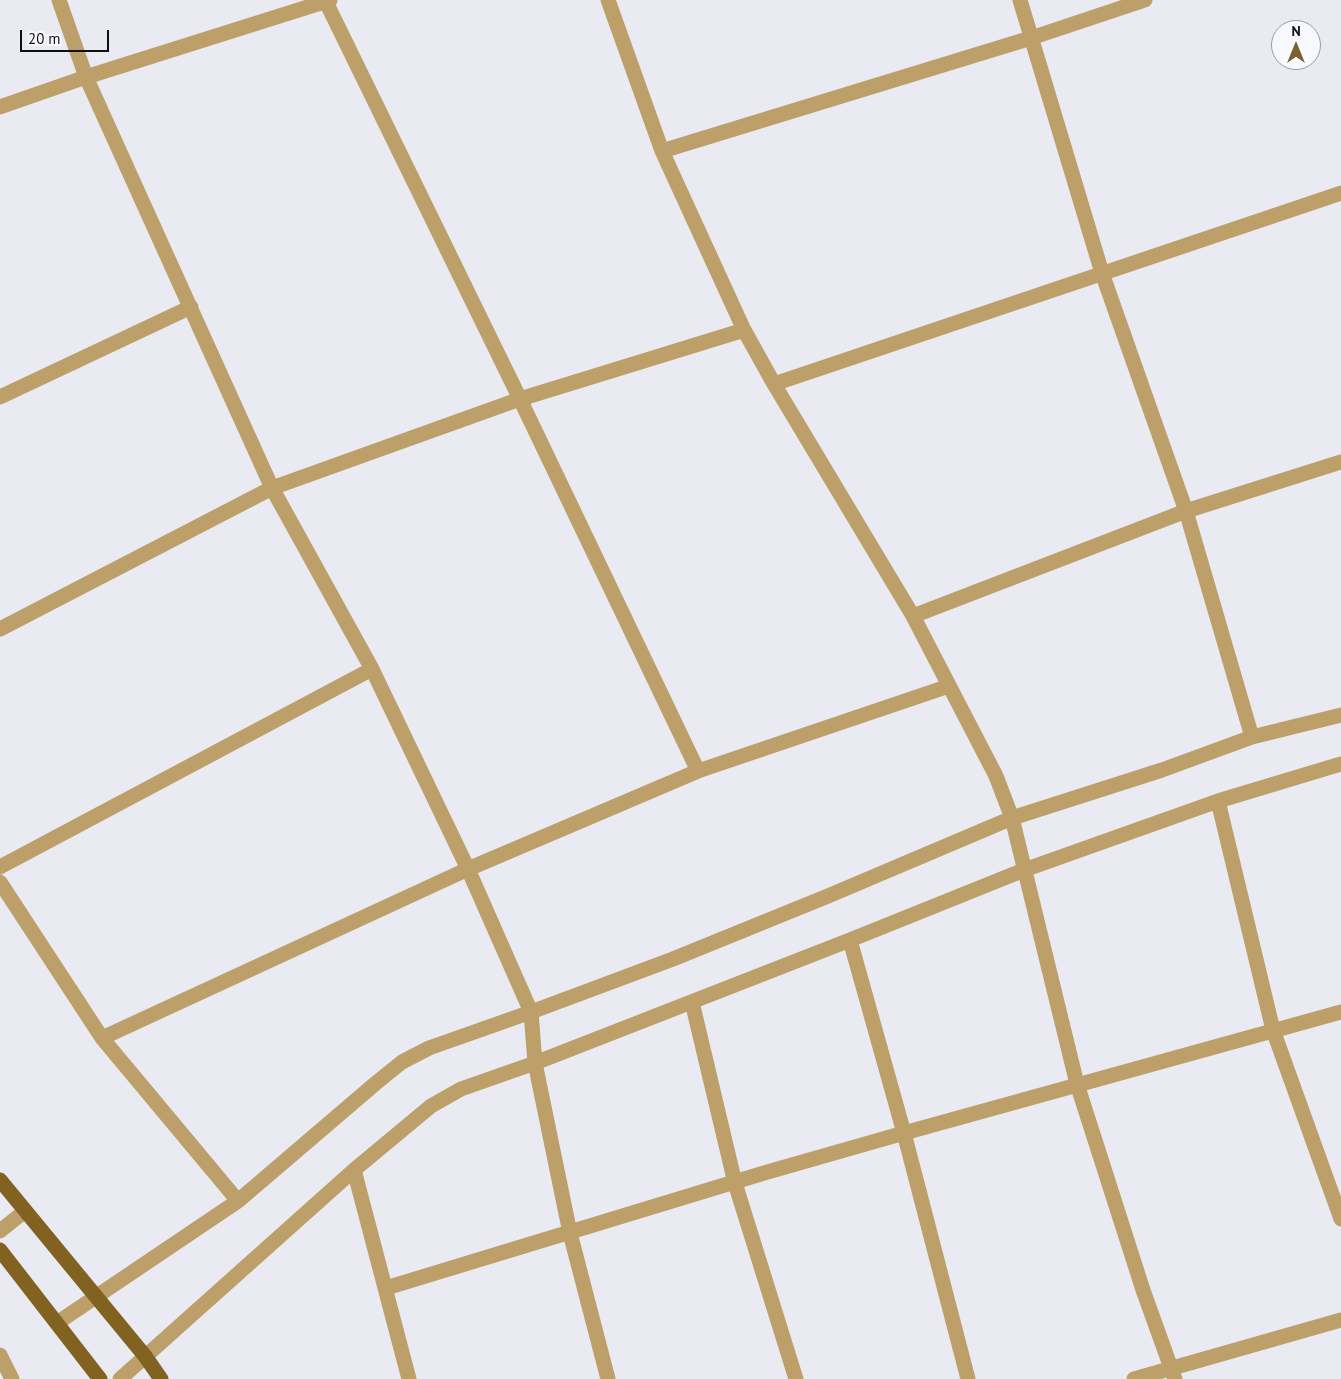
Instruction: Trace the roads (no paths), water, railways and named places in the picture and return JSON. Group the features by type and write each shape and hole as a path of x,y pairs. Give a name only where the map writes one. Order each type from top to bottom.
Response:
{"main road":[{"path":"0,1180 145,1356 161,1379"},
{"path":"0,1250 100,1379"}],"street":[{"path":"59,0 86,77 272,488 372,669 468,869 531,1012 535,1063 570,1233 608,1379"},
{"path":"608,0 662,151 744,330 774,384 913,616 996,776 1012,818 1077,1084 1143,1290 1173,1374"},
{"path":"1020,0 1102,273 1186,511 1252,737"},
{"path":"662,151 1031,38 1144,0"},
{"path":"0,107 86,77 328,1 698,771"},
{"path":"774,384 1341,193"},
{"path":"0,397 191,307"},
{"path":"0,628 272,488 520,399 744,330"},
{"path":"913,616 1186,511 1341,462"},
{"path":"0,866 372,669"},
{"path":"102,1038 468,869 698,771 949,686"},
{"path":"57,1323 238,1201 368,1088 402,1062 429,1048 673,959 1012,818 1162,770 1252,737 1341,715"},
{"path":"120,1379 354,1170 431,1106 461,1088 535,1063 1024,870 1218,801 1341,764"},
{"path":"1218,801 1272,1030 1341,1219"},
{"path":"0,882 102,1038 238,1201"},
{"path":"850,940 904,1133 968,1379"},
{"path":"692,1002 735,1183 796,1379"},
{"path":"386,1288 904,1133 1341,1012"},
{"path":"354,1170 409,1379"},
{"path":"0,1231 25,1211"},
{"path":"1134,1379 1173,1374 1341,1320"},
{"path":"0,1355 12,1379"}]}
